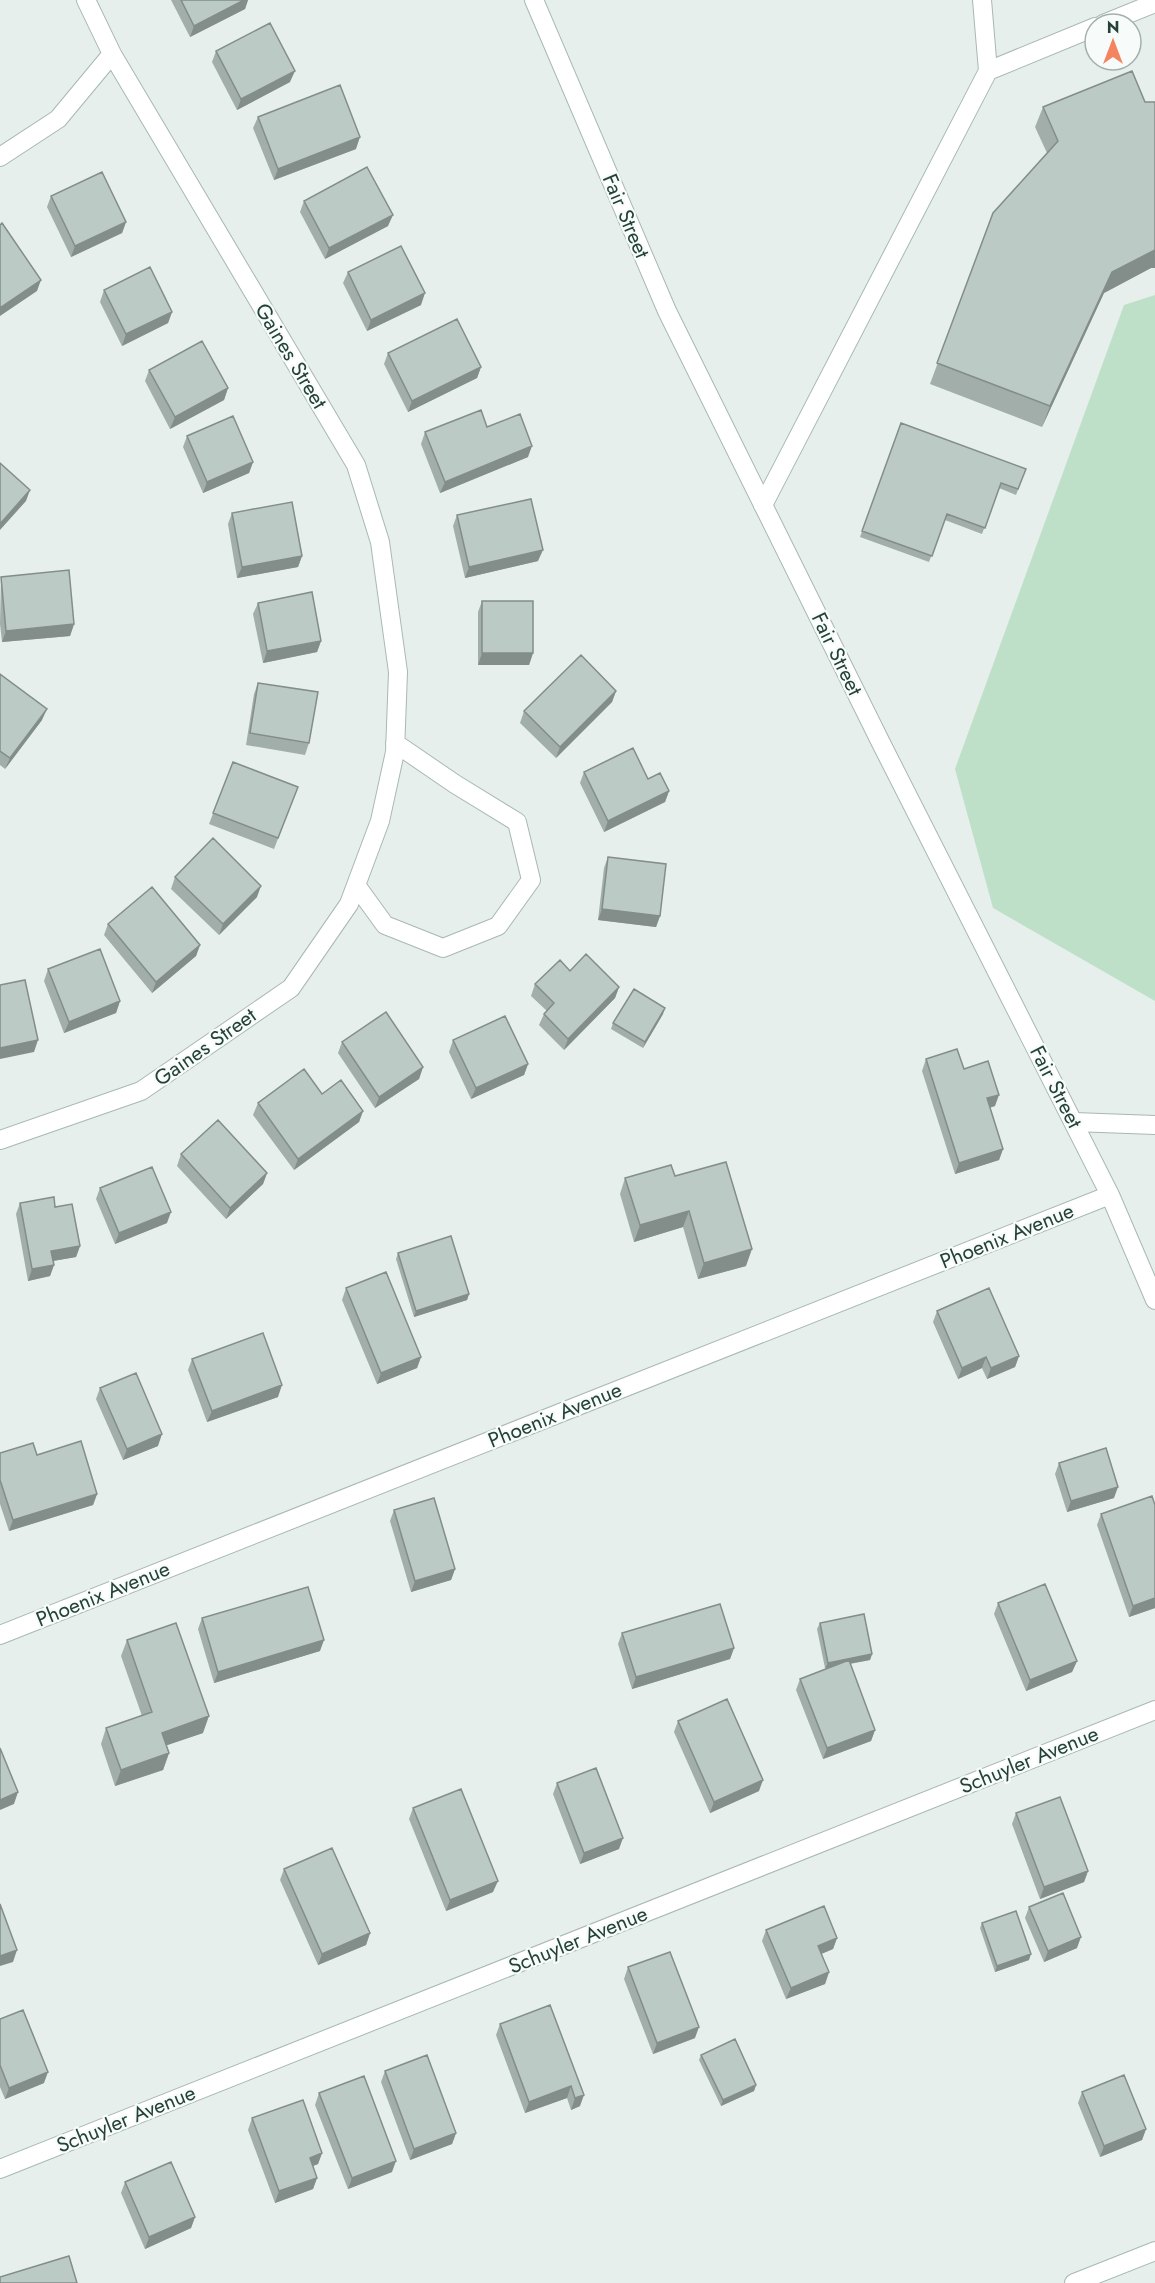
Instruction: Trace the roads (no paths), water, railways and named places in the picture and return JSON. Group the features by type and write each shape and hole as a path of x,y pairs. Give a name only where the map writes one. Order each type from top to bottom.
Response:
{"street":[{"name":"Gaines Street","path":"0,1140 141,1091 291,988 349,904 381,821 395,752 398,672 381,542 356,465 112,54 86,0"},
{"name":"Fair Street","path":"534,0 667,311 876,733 1110,1194 1155,1300"},
{"path":"763,505 988,70 982,0"},
{"path":"1130,12 1155,1"},
{"path":"988,70 1083,32"},
{"path":"0,157 58,119 112,54"},
{"path":"356,885 385,924 443,948 498,926 531,880 517,822 455,784 395,743"},
{"path":"1074,1122 1155,1125"},
{"name":"Phoenix Avenue","path":"0,1635 1110,1194"},
{"name":"Schuyler Avenue","path":"0,2169 1155,1710"},
{"path":"1074,2283 1155,2251"}]}
